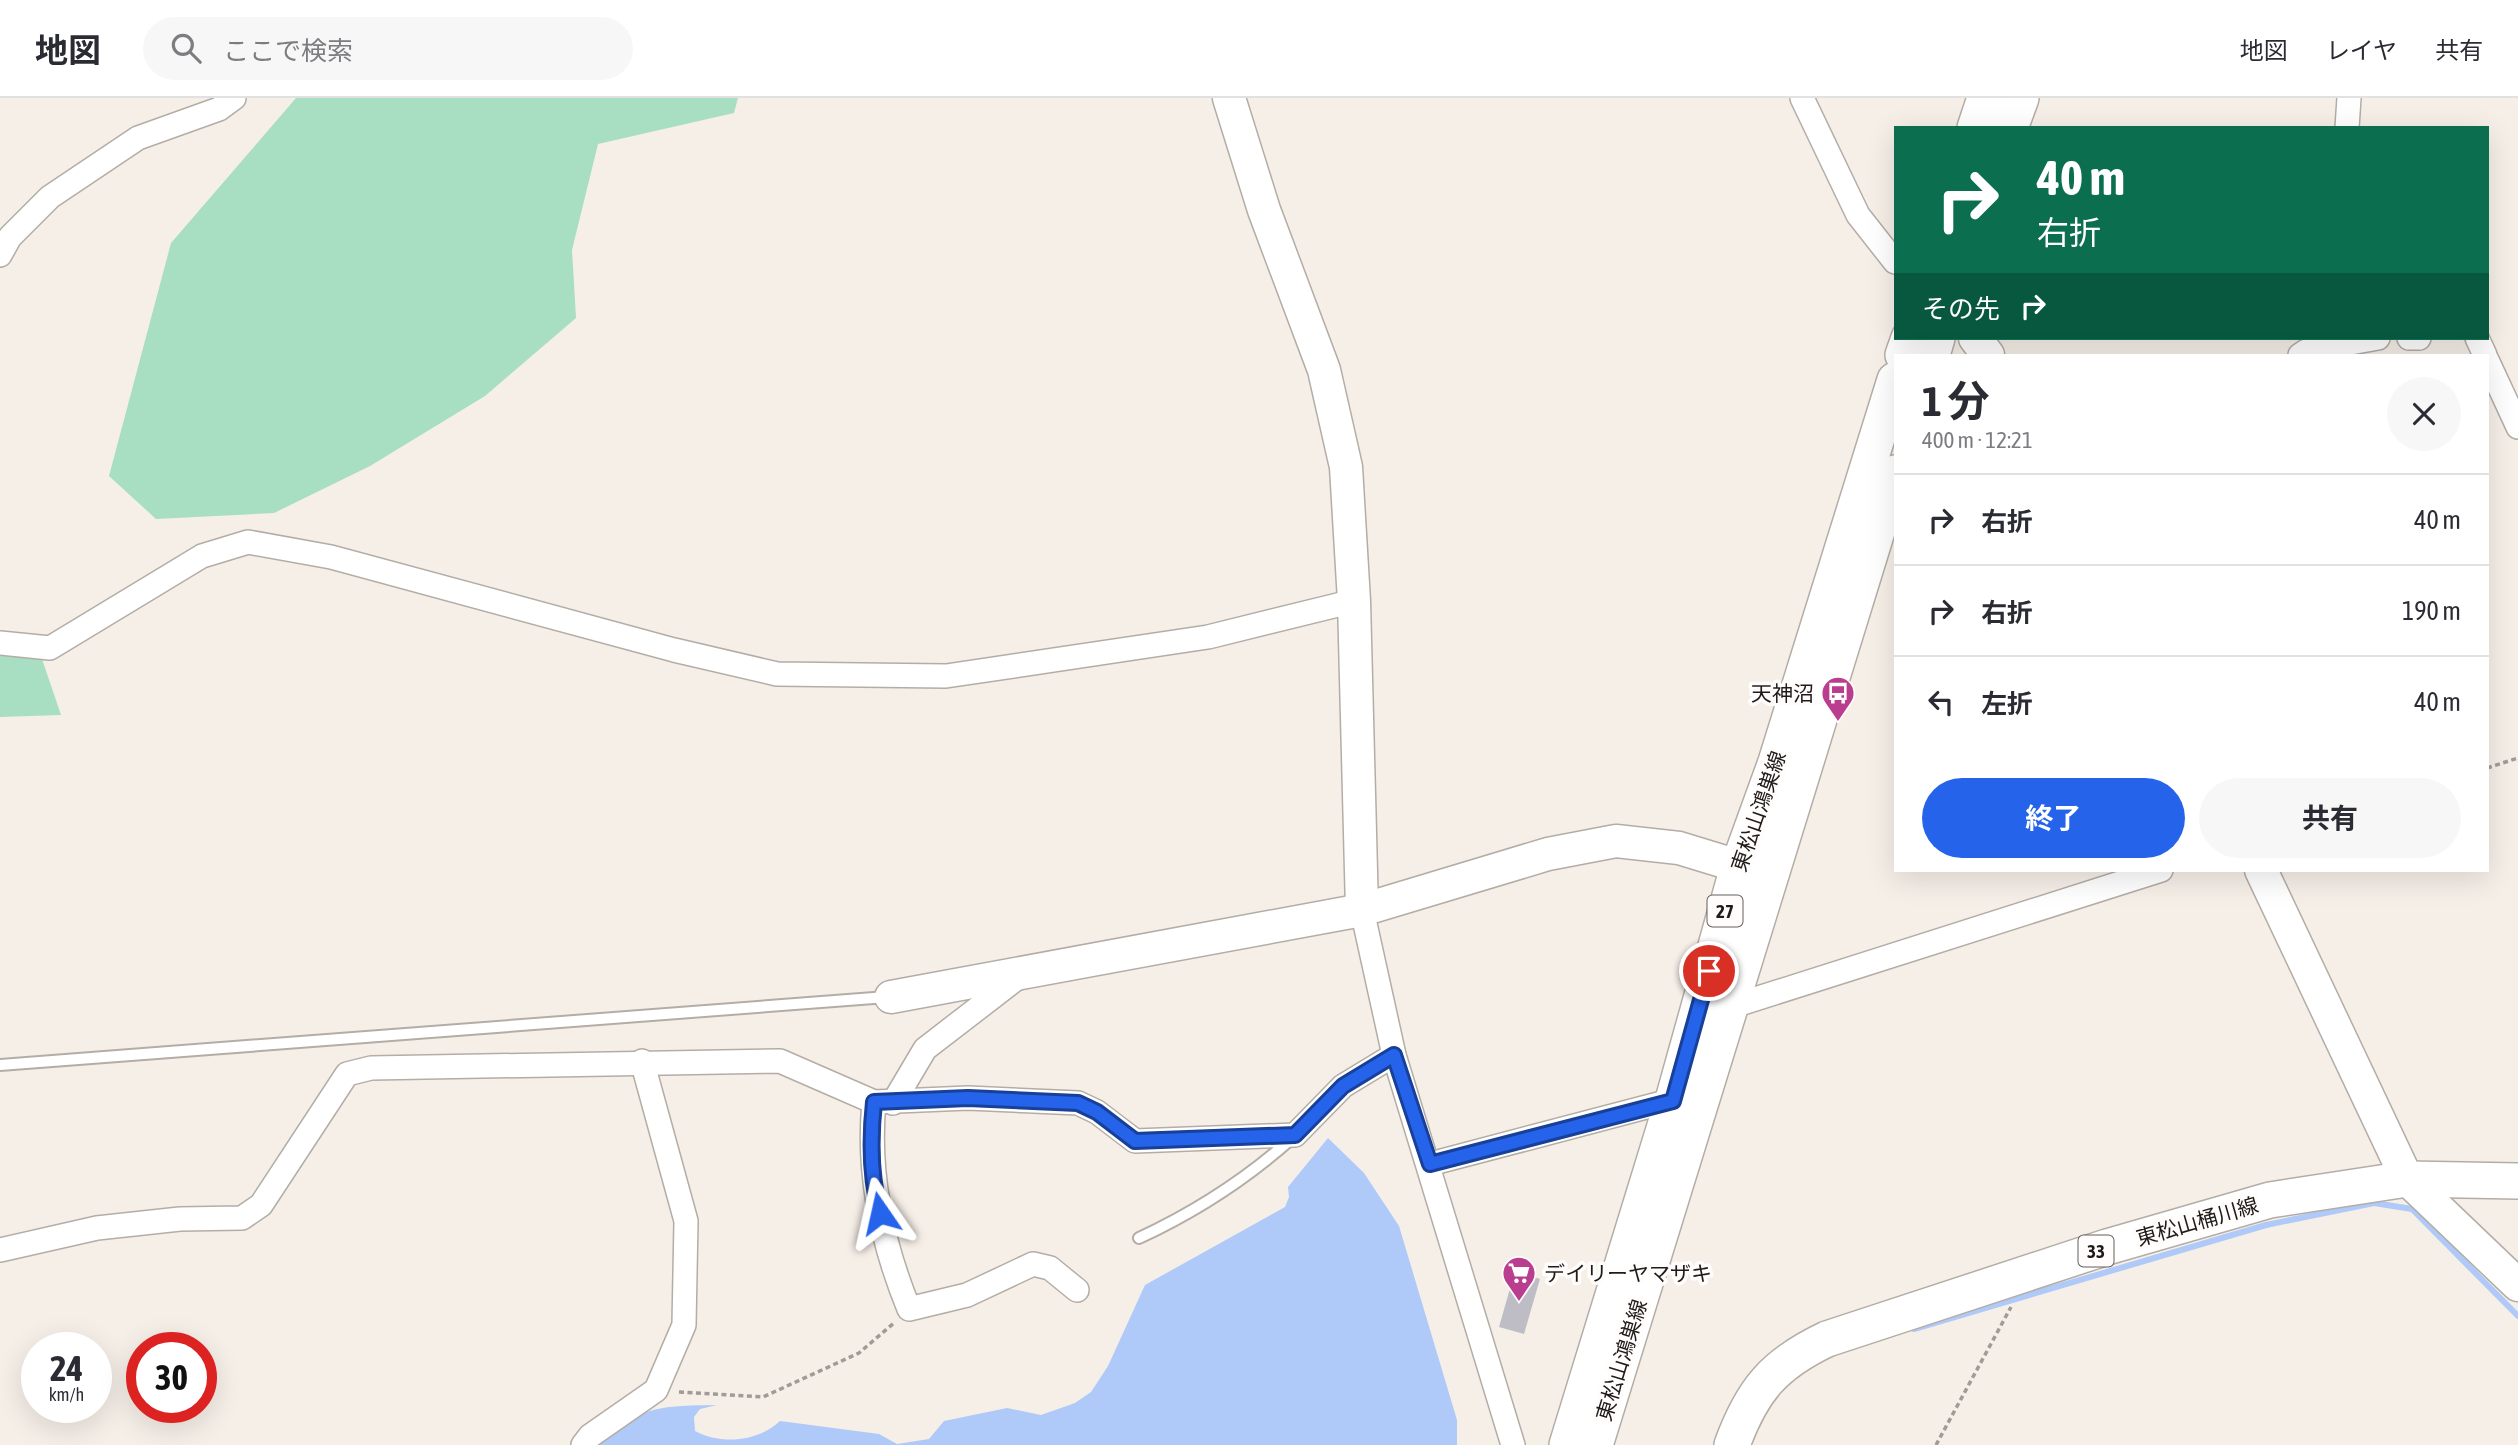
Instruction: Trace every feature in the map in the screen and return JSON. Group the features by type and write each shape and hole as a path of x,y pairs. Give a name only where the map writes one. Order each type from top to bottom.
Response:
{"main road":[{"path":"1976,126 1984,98"},
{"path":"2011,126 2021,98"},
{"name":"東松山鴻巣線","path":"1595,1445 1727,1008 1776,762 1894,383"},
{"name":"東松山鴻巣線","path":"1567,1445 1673,1101 1894,476"},
{"name":"東松山桶川線","path":"1732,1445 1755,1393 1775,1371 1798,1353 1827,1339 2107,1247 2270,1200 2407,1179 2518,1181"}],"street":[{"path":"0,255 10,237 50,197 127,145 138,138 219,109 234,98"},
{"path":"1229,98 1264,210 1324,370 1336,418 1346,467 1354,601 1362,909 1394,1055 1430,1164 1513,1445"},
{"path":"1802,98 1858,215 1894,261"},
{"path":"2347,126 2349,98"},
{"path":"1977,340 1987,354"},
{"path":"2302,354 2367,340"},
{"path":"2489,364 2518,428"},
{"path":"0,643 50,648 202,556 248,542 331,556 674,650 777,674 946,676 1209,637 1354,601"},
{"path":"891,997 1362,909 1548,854 1616,841 1679,848 1754,871"},
{"path":"1727,1008 2155,872"},
{"path":"2262,872 2407,1179 2518,1285"},
{"path":"1030,969 925,1049 883,1103 871,1134 874,1191 897,1279 909,1309 967,1295 1033,1264 1050,1268 1077,1290"},
{"path":"0,1250 97,1228 180,1219 242,1218 261,1205 347,1074 371,1068 642,1061 780,1061 883,1103 968,1098 1078,1103 1097,1112 1135,1141 1295,1135 1343,1086 1394,1055"},
{"path":"583,1445 590,1436 656,1390 684,1325 686,1221 642,1061"},
{"path":"1430,1164 1673,1101"}],"lane":[{"path":"0,1065 891,997"},
{"path":"1139,1238 1184,1217 1259,1167 1295,1135"}],"path":[{"path":"2489,767 2518,758"},
{"path":"1936,1445 2011,1308 2006,1281"},
{"path":"656,1390 763,1397 859,1353 909,1309"}],"green space":[{"path":"296,98 738,98 734,113 598,144 572,250 576,318 485,396 370,466 274,513 156,519 109,476 171,243"},
{"path":"0,654 42,659 61,715 0,717"}],"water":[{"path":"1328,1138 1364,1173 1399,1226 1457,1420 1457,1445 600,1445 626,1422 653,1410 668,1407 717,1405 700,1409 694,1417 695,1431 728,1440 761,1433 780,1421 879,1434 897,1444 929,1439 944,1421 1007,1408 1041,1415 1075,1403 1091,1392 1108,1366 1145,1285 1285,1207 1289,1197 1288,1187"}],"building":[{"name":"デイリーヤマザキ","path":"1515,1271 1540,1279 1524,1334 1499,1327"}],"waterway":[{"path":"1914,1329 2266,1225 2374,1203 2412,1209 2518,1316"}],"place":[{"name":"天神沼","path":"1838,723"},
{"name":"デイリーヤマザキ","path":"1519,1303"}],"route":[{"path":"880,1213 874,1191 871,1134 874,1102 968,1098 1078,1103 1097,1112 1135,1141 1295,1135 1343,1086 1394,1055 1430,1164 1673,1101 1709,971"}]}
